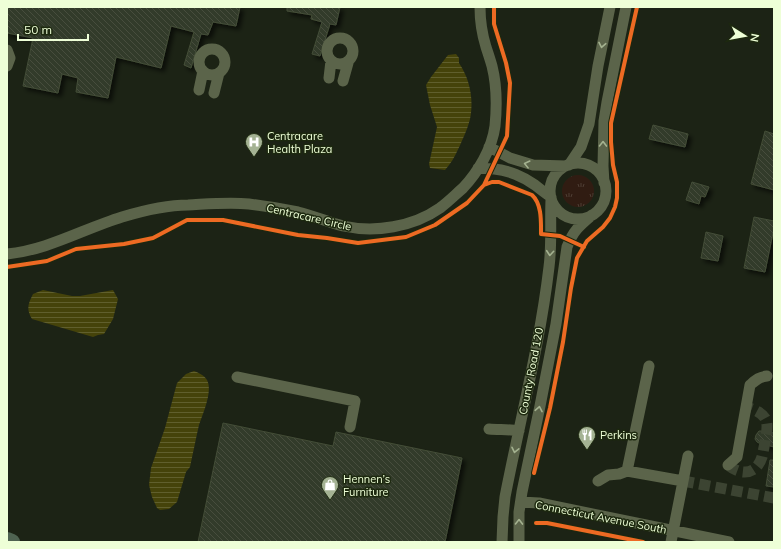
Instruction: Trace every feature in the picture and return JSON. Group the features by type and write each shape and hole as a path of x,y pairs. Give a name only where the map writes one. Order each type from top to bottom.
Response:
{"highway":[{"path":"7,540 12,542"}],"street":[{"name":"Centracare Circle","path":"7,254 32,250 54,243 122,217 176,205 247,204 299,213 344,226 364,229 403,225 420,219 454,197 467,184 478,168 489,147 495,128 497,94 492,65 482,29 480,7"},
{"path":"551,198 550,189 555,175 567,165 581,147 589,124 595,80 610,7"},
{"path":"604,183 604,122 626,7"},
{"path":"328,78 331,62 327,54 328,45 335,39 344,38 351,43 354,51 342,81"},
{"path":"214,93 219,73 224,67 225,62 223,54 212,48 201,55 199,63 203,71 210,75 219,73"},
{"path":"7,50 10,58 7,66"},
{"path":"331,62 340,65 348,63"},
{"path":"199,90 203,71"},
{"path":"478,168 502,170 536,186 551,198 558,210 563,215 570,218 578,219 592,215 598,210 605,198 606,190 601,176 596,170 589,166 582,164 533,165 510,158 489,147"},
{"name":"County Road 120","path":"502,542 505,497 542,312 549,267 551,243 551,198"},
{"name":"County Road 120","path":"519,542 519,512 522,492 556,324 567,247 571,236 592,215"},
{"path":"627,471 649,366"},
{"path":"728,464 737,457 750,385 760,377 767,376"},
{"path":"237,377 355,401 350,427"},
{"path":"489,429 500,431 519,431"},
{"path":"671,542 688,456"},
{"path":"598,481 608,476 627,471 683,481"},
{"name":"Connecticut Avenue South","path":"521,502 539,504 729,542"}],"green space":[{"path":"575,175 581,175 590,179 594,191 590,203 581,207 575,207 566,203 562,194 562,188 566,179"}],"shaded area":[{"path":"456,54 470,87 470,121 458,151 448,167 445,170 430,168 429,164 437,127 426,85 448,55"},
{"path":"43,290 72,296 80,296 113,290 118,299 113,319 104,334 93,337 32,319 28,306 33,294"},
{"path":"194,371 203,375 207,380 209,390 207,402 199,425 190,467 186,472 177,502 169,509 160,510 157,508 152,497 149,485 151,468 165,428 177,383 186,374"}],"building":[{"path":"7,7 240,7 236,26 213,22 208,35 201,34 191,68 184,65 194,32 171,26 161,68 116,57 108,98 76,92 78,78 62,74 58,93 23,86 33,38 7,33"},
{"path":"287,7 340,7 336,25 330,24 320,56 312,54 322,22 311,19 312,15 287,11"},
{"path":"653,125 688,134 685,147 649,139"},
{"path":"765,131 774,134 774,190 751,184"},
{"path":"692,182 709,187 705,197 701,196 699,204 686,200"},
{"path":"754,217 774,221 774,228 765,272 744,268"},
{"path":"706,232 723,236 718,261 701,258"},
{"name":"Hennen’s Furniture","path":"223,423 333,446 336,432 462,458 445,542 198,542"},
{"path":"759,431 774,433 774,447 757,442 755,439"},
{"path":"770,460 774,460 774,487 766,486"}],"tunnel":[{"path":"728,465 738,471 752,471 756,468 762,457 767,424 765,418 759,412 746,407"},
{"path":"683,481 774,498"}],"cycle path":[{"path":"7,267 47,261 76,249 124,244 153,238 187,220 223,220 298,235 358,243 406,237 435,225 467,203 484,185 507,136 510,83 506,63 494,24 494,7"},
{"path":"534,473 550,408 577,258 587,241 603,227 610,218 617,198 617,182 613,165 611,142 611,123 637,7"},
{"path":"484,185 492,182 499,182 532,195 538,203 541,219 541,234 560,236 584,247"},
{"path":"536,523 547,523 643,542"}],"place":[{"name":"Centracare Health Plaza","path":"254,157"},
{"name":"Perkins","path":"587,450"},
{"name":"Hennen’s Furniture","path":"330,500"}]}
